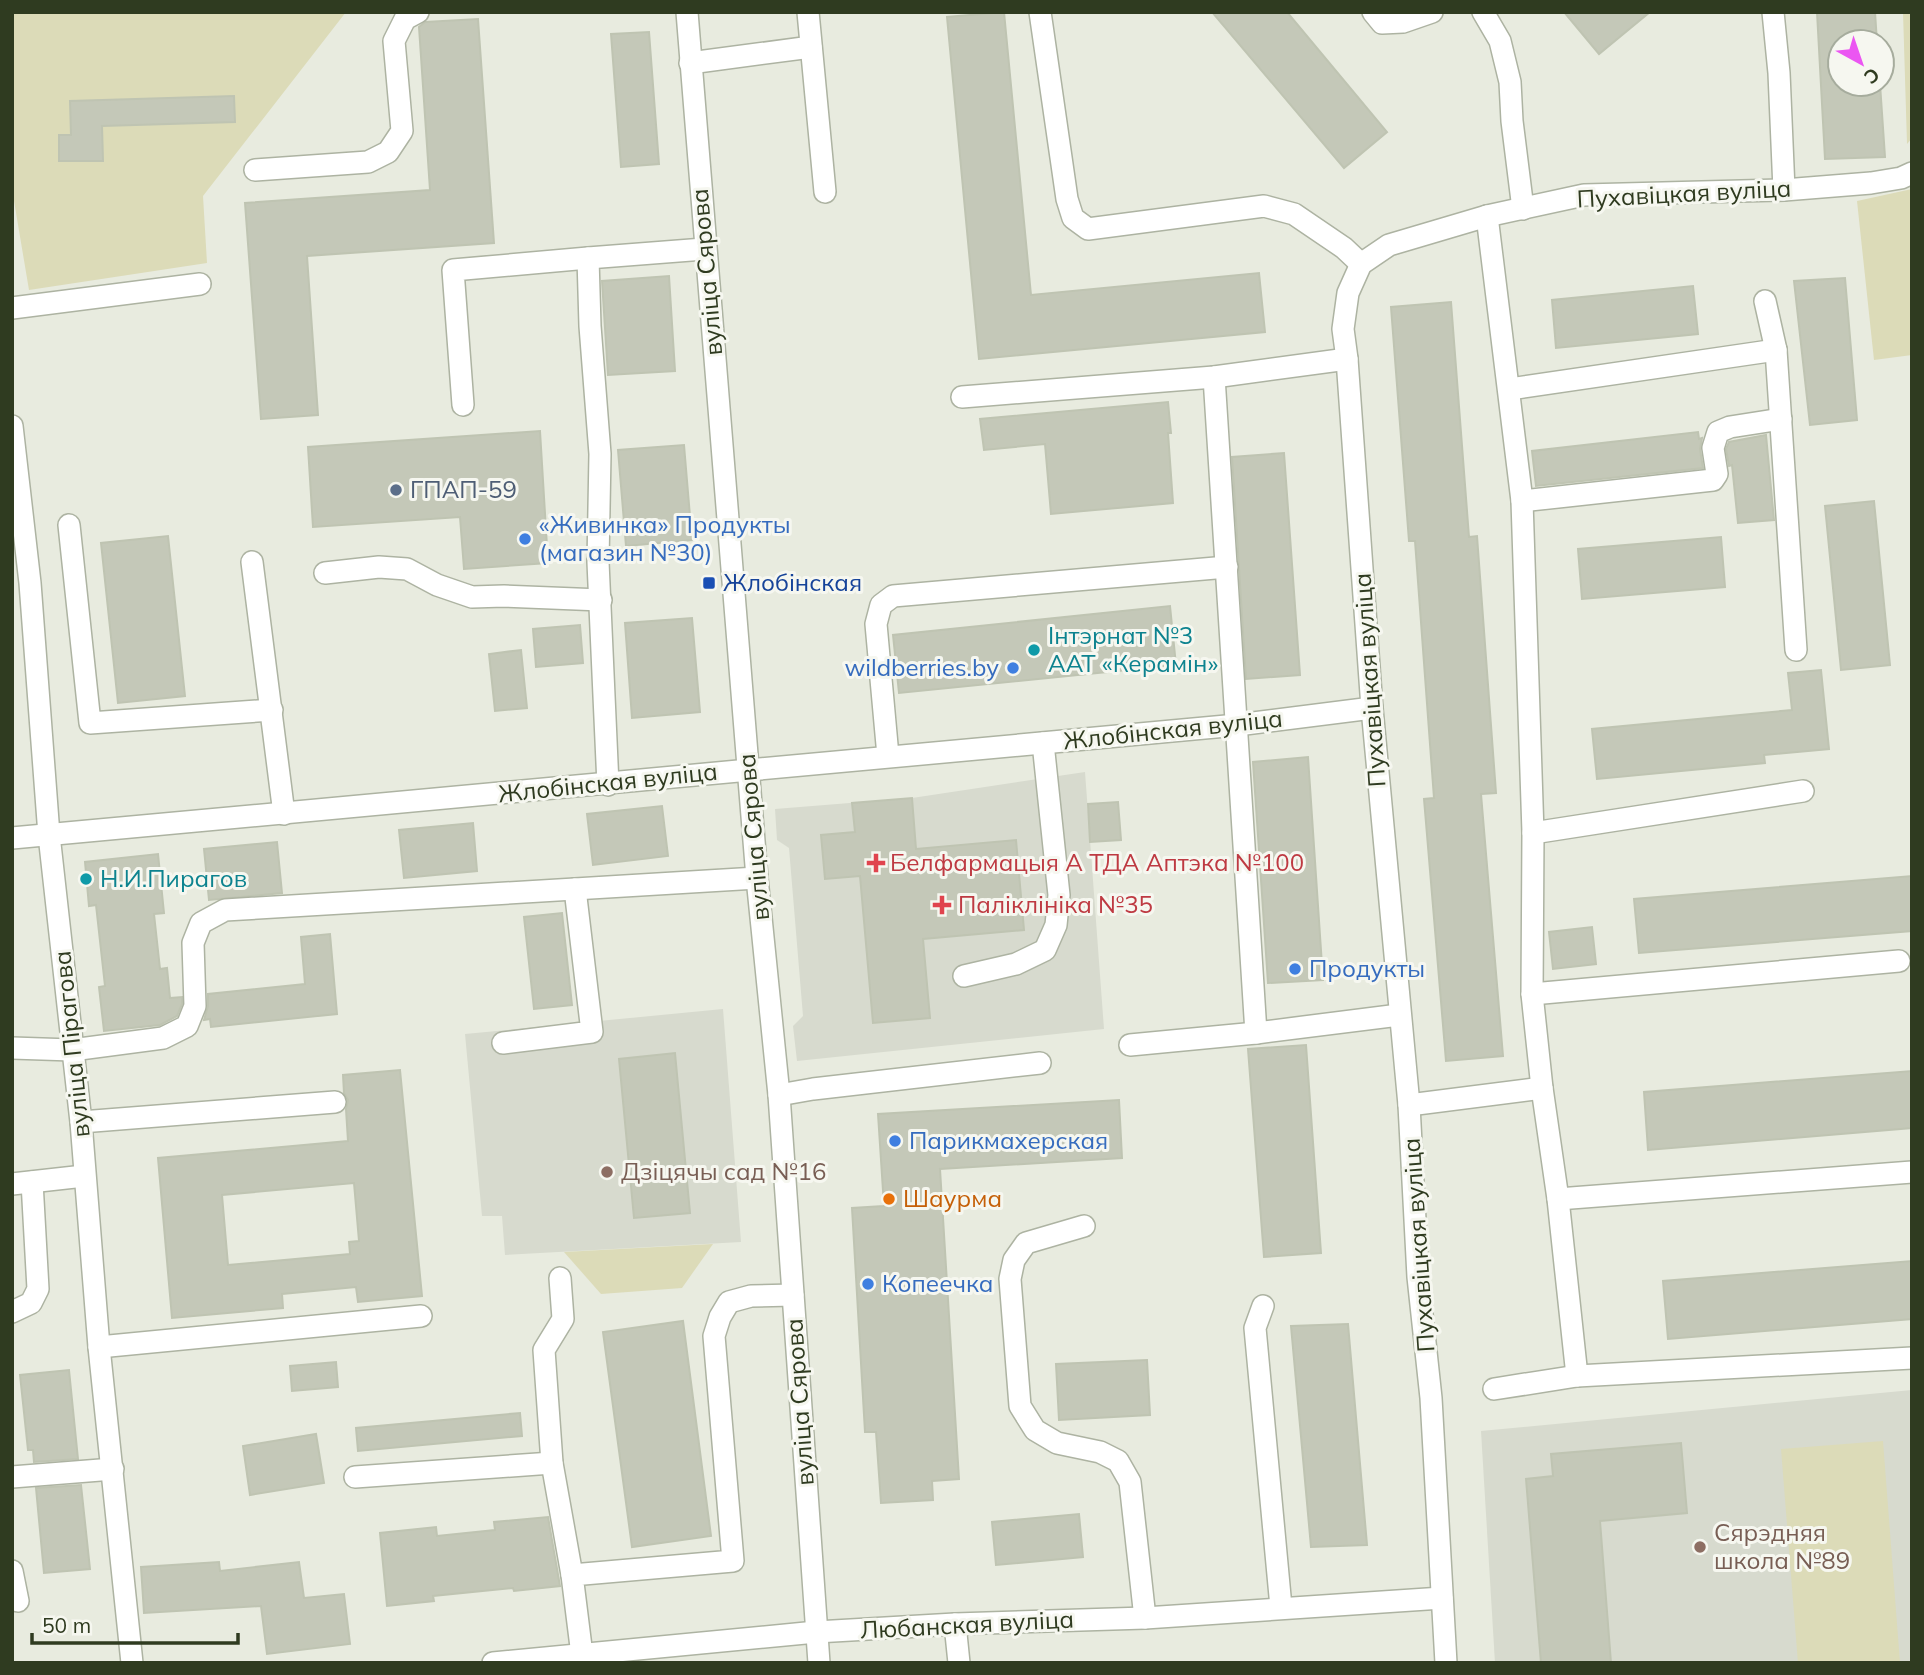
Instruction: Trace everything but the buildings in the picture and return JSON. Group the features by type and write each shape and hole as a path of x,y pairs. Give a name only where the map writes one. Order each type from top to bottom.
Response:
{"street":[{"path":"255,170 368,162 388,152 402,131 394,41 405,19 418,12"},
{"name":"вуліца Сярова","path":"687,12 747,769 779,1095 819,1663"},
{"path":"808,12 825,192"},
{"path":"1040,12 1067,199 1073,218 1088,229 1264,206 1294,214 1344,247 1361,264"},
{"path":"1373,12 1381,23 1403,22 1432,12"},
{"path":"1483,12 1500,41 1510,82 1523,208"},
{"path":"1773,12 1779,74 1784,190"},
{"path":"690,63 811,47"},
{"name":"Пухавіцкая вуліца","path":"1446,1663 1431,1398 1418,1277 1409,1105 1371,708 1343,329 1348,293 1361,264 1389,245 1487,216 1584,195 1784,190 1871,183 1901,178 1912,173"},
{"path":"1487,216 1522,501 1533,832 1532,994 1577,1376"},
{"path":"463,405 453,270 704,249"},
{"path":"587,258 600,454 598,562 608,785"},
{"path":"12,308 200,284"},
{"path":"1765,301 1776,350 1796,650"},
{"path":"1510,389 1776,350"},
{"path":"962,397 1214,377 1347,359"},
{"path":"1214,377 1256,1033"},
{"path":"1522,501 1713,480 1717,474 1713,448 1718,432 1730,427 1781,419"},
{"name":"вуліца Пірагова","path":"12,426 30,583 49,835 81,1122 99,1347 132,1663"},
{"path":"69,525 90,723 272,710"},
{"path":"252,562 284,814"},
{"path":"325,573 380,567 407,569 437,585 472,597 601,600"},
{"path":"888,756 876,624 881,605 893,596 1227,568"},
{"name":"Жлобінская вуліца","path":"12,838 1237,725 1371,708"},
{"path":"964,976 1016,964 1045,950 1056,925 1059,895 1043,743"},
{"path":"1533,832 1802,791"},
{"path":"12,1048 72,1050 163,1038 187,1026 195,1006 193,943 201,923 225,910 757,878"},
{"path":"503,1043 592,1032 576,889"},
{"path":"1532,994 1899,961"},
{"path":"1130,1045 1399,1015"},
{"path":"779,1095 1040,1063"},
{"path":"1409,1105 1542,1088"},
{"path":"81,1122 335,1102"},
{"path":"1558,1199 1912,1172"},
{"path":"12,1312 31,1303 38,1289 22,1183 85,1176"},
{"path":"1084,1226 1026,1243 1014,1261 1010,1279 1020,1406 1035,1430 1057,1443 1100,1452 1118,1461 1130,1482 1145,1618"},
{"path":"560,1278 563,1319 544,1350 552,1463 572,1575 583,1658"},
{"path":"572,1575 733,1561 714,1336 720,1317 729,1302 751,1296 793,1295"},
{"path":"1263,1306 1255,1328 1281,1607"},
{"path":"99,1347 421,1316"},
{"path":"1494,1388 1577,1376 1912,1357"},
{"path":"355,1477 552,1463"},
{"path":"12,1477 113,1469"},
{"path":"12,1572 18,1601"},
{"name":"Любанская вуліца","path":"494,1663 583,1658 816,1632 1145,1618 1442,1598"},
{"path":"955,1624 958,1663"}],"shaded area":[{"path":"1085,772 1104,1029 797,1061 793,1026 803,1016 789,848 777,840 775,809 912,798"},
{"name":"Дзіцячы сад №16","path":"723,1009 741,1242 505,1255 502,1216 482,1216 465,1034"},
{"name":"Сярэдняя школа №89","path":"1912,1390 1912,1663 1495,1663 1481,1431"}],"green space":[{"path":"14,12 346,12 203,196 207,263 29,290 12,189"},
{"path":"1903,12 1912,12 1912,138 1907,144"},
{"path":"1912,189 1912,355 1874,360 1857,201"},
{"path":"713,1244 682,1288 601,1294 564,1252"},
{"path":"1883,1441 1900,1663 1798,1663 1781,1449"}],"place":[{"name":"ГПАП-59","path":"396,490"},
{"name":"«Живинка» Продукты (магазин №30)","path":"525,539"},
{"name":"Жлобінская","path":"709,583"},
{"name":"Інтэрнат №3 ААТ «Керамін»","path":"1034,650"},
{"name":"wildberries.by","path":"1013,668"},
{"name":"Белфармацыя А ТДА Аптэка №100","path":"876,863"},
{"name":"Н.И.Пирагов","path":"86,879"},
{"name":"Паліклініка №35","path":"942,905"},
{"name":"Продукты","path":"1295,969"},
{"name":"Парикмахерская","path":"895,1141"},
{"name":"Дзіцячы сад №16","path":"607,1172"},
{"name":"Шаурма","path":"889,1199"},
{"name":"Копеечка","path":"868,1284"},
{"name":"Сярэдняя школа №89","path":"1700,1547"}]}
